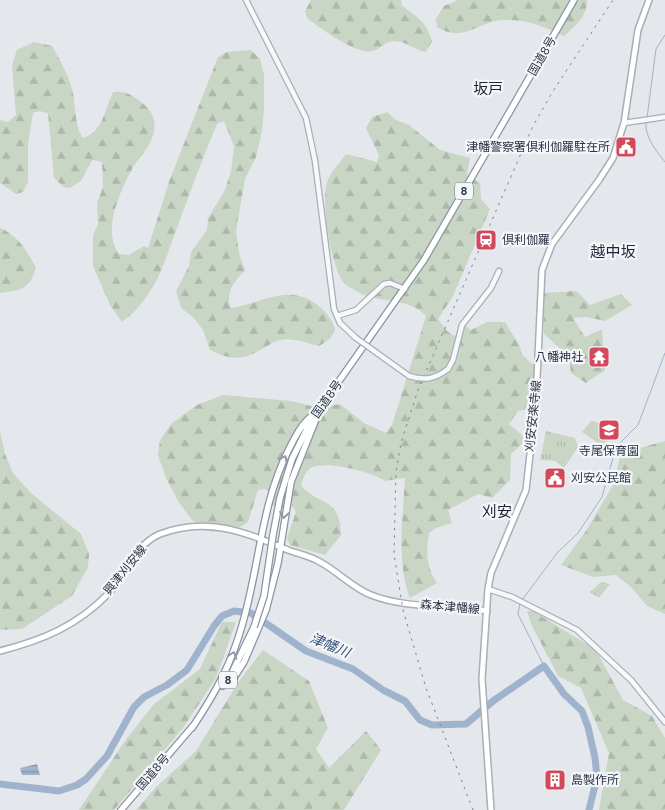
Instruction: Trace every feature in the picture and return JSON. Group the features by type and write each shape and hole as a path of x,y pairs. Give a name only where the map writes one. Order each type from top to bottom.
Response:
{"highway":[{"name":"国道8号","path":"121,810 192,728 223,686 241,657 257,628 280,498 292,459 317,412 424,260 574,0"},
{"name":"8","path":"257,628 271,593 287,498 298,460 315,420 344,375"},
{"path":"259,538 278,470 294,439 308,419 317,412"},
{"name":"8","path":"192,728 212,698 228,668 243,622 259,538"}],"main road":[{"name":"刈安安楽寺線","path":"487,611 491,573 526,490 536,400 539,297 546,256 552,244 613,158 624,123 636,37 649,0"},
{"name":"興津刈安線","path":"0,651 39,641 66,628 108,594 133,557 145,544 160,534 212,525 227,527 259,538"},
{"name":"森本津幡線","path":"259,538 318,561 369,594 382,599 426,606 487,611 482,670 482,701 491,810"}],"street":[{"path":"246,0 306,118 315,161 333,300 340,323 356,338 409,376 420,379 432,379 448,369 454,360 462,325 491,288 499,271"},
{"path":"624,123 665,117"},
{"path":"337,316 356,310 384,284 390,283 405,289"},
{"path":"488,588 521,601 577,630 631,680 665,722"}],"green space":[{"path":"311,0 401,0 402,6 424,25 432,41 426,52 397,41 385,44 372,51 357,49 338,40 307,18 305,11"},
{"path":"458,0 587,0 583,16 564,36 535,24 512,20 495,21 472,30 455,33 447,32 437,27 436,19 444,6"},
{"path":"34,42 52,46 61,62 72,89 77,121 83,138 95,131 99,125 113,92 121,92 134,97 145,105 153,117 154,132 152,138 131,171 122,190 117,201 112,224 114,245 119,254 129,255 144,246 148,248 170,179 218,57 227,52 251,50 260,59 264,75 262,131 256,157 245,179 236,231 239,253 245,270 237,279 230,292 230,308 276,296 298,296 309,299 320,307 331,320 335,329 330,339 319,346 285,339 273,342 248,356 236,358 224,356 210,350 203,330 193,317 181,308 176,291 189,266 191,252 207,230 208,218 225,190 231,171 234,146 224,121 217,124 153,287 134,312 122,322 110,305 93,266 93,235 98,224 97,203 103,187 102,162 92,160 81,181 70,188 64,187 54,178 48,113 39,111 33,113 28,144 28,182 23,192 16,194 0,183 0,120 8,122 16,115 12,65 17,50"},
{"path":"387,112 396,120 409,125 440,150 470,158 467,175 480,183 481,199 490,209 453,296 438,319 447,331 454,336 466,326 471,330 487,322 505,322 519,345 523,356 536,367 532,409 518,411 509,424 522,435 524,442 511,454 510,480 492,498 478,494 448,510 452,523 436,528 429,533 428,539 429,565 437,583 410,598 403,569 402,554 405,478 385,481 360,471 329,465 313,467 308,470 301,486 333,508 340,523 341,535 325,555 290,545 287,538 296,512 293,507 281,509 272,505 274,494 265,489 258,490 248,522 237,529 211,532 192,520 178,501 166,478 158,455 160,440 172,423 197,405 223,395 291,401 319,408 340,404 364,423 386,433 392,425 426,316 412,306 370,297 345,284 340,277 332,252 325,208 326,187 329,178 346,154 377,162 379,155 366,128 372,117"},
{"path":"0,228 12,235 26,250 36,268 30,281 23,288 0,293"},
{"path":"577,291 590,305 621,294 632,305 605,321 587,317 573,318 585,337 602,329 605,370 586,383 571,373 569,357 544,334 543,293"},
{"path":"591,421 597,422 605,434 603,436 606,442 602,446 582,432"},
{"path":"0,431 5,454 13,473 31,493 81,534 89,554 88,567 72,596 22,629 0,630"},
{"path":"546,431 575,438 578,447 564,468 555,461 540,460"},
{"path":"665,441 665,614 647,606 631,587 616,575 593,577 561,565 586,531 613,485 621,453"},
{"path":"601,582 610,584 599,598 590,592"},
{"path":"527,611 533,611 596,650 623,700 652,716 665,738 665,810 599,810 609,753 581,688 558,676 531,624"},
{"path":"222,622 236,622 216,678 183,728 114,810 79,810 127,738 154,704 200,669"},
{"path":"263,650 309,681 328,728 316,749 329,768 366,731 381,750 344,810 136,810 156,787 196,751 239,681"}],"water":[{"path":"37,764 40,775 22,775 20,768"}],"waterway":[{"path":"647,118 656,49 665,35"},
{"path":"646,122 649,138 665,162"},
{"path":"522,600 557,553 578,533 602,497 616,447 638,425 665,353"},
{"path":"520,604 518,614 544,666"},
{"name":"津幡川","path":"0,784 59,791 77,785 86,779 107,756 134,707 144,697 167,685 187,670 214,626 222,616 234,611 251,613 306,651 353,669 383,690 405,701 420,720 432,725 466,724 493,701 544,666 564,694 582,711 588,727 597,777 589,810"}],"railway":[{"path":"473,810 426,688 403,610 394,554 396,472 401,443 418,390 533,126 553,91 613,0"}],"place":[{"name":"津幡警察署倶利伽羅駐在所","path":"626,147"},
{"name":"倶利伽羅","path":"486,240"},
{"name":"八幡神社","path":"599,357"},
{"name":"寺尾保育園","path":"609,430"},
{"name":"刈安公民館","path":"555,478"},
{"name":"島製作所","path":"555,780"}],"district":[{"name":"坂戸","path":"488,89"},
{"name":"越中坂","path":"613,252"},
{"name":"刈安","path":"497,512"}]}
